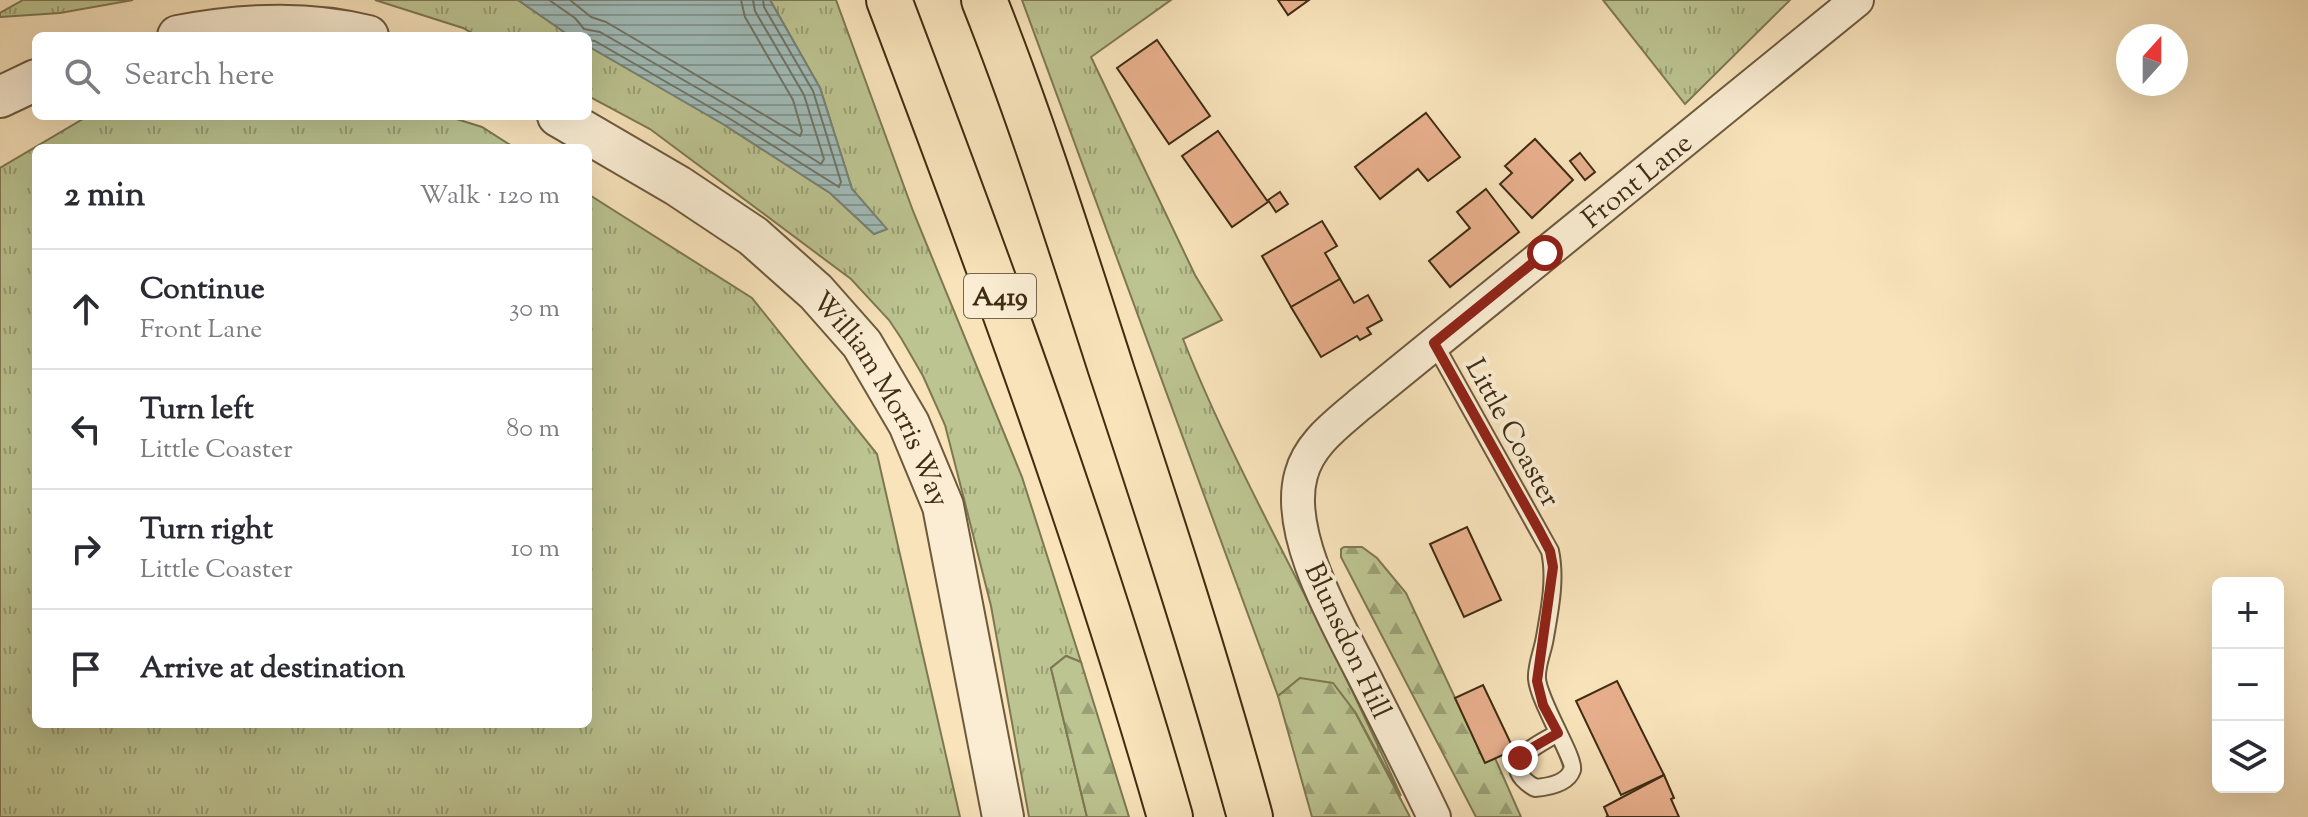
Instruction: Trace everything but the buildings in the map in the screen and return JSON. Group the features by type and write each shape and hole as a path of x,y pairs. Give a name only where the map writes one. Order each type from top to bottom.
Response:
{"highway":[{"name":"A419","path":"889,0 988,263 1103,595 1170,817"},
{"path":"984,0 1072,248 1184,590 1250,817"}],"street":[{"name":"Front Lane","path":"1309,456 1324,436 1434,343 1857,0"},
{"path":"206,32 262,24 341,32"},
{"path":"0,97 32,82"},
{"name":"William Morris Way","path":"565,120 678,186 753,236 816,292 862,344 909,424 943,506 1003,817"},
{"name":"Blunsdon Hill","path":"1309,456 1301,476 1299,506 1302,531 1316,579 1434,817"}],"lane":[{"name":"Little Coaster","path":"1434,343 1550,551 1553,567 1550,600 1537,681 1543,705 1558,733"}],"green space":[{"path":"23,0 133,0 60,13 0,17 0,13"},
{"path":"375,0 518,0 564,32 470,32"},
{"path":"770,0 836,0 913,211 1022,477 1081,662 1066,656 1051,668 1087,817 1029,817 991,606 945,425 923,376 901,338 889,320 851,279 650,129 592,98 592,48 723,124 830,193 874,234 886,229 852,189 820,88"},
{"path":"1022,0 1171,0 1091,57 1195,275 1222,320 1183,339 1198,376 1401,796 1355,712 1300,678 1278,696"},
{"path":"1603,0 1790,0 1685,104"},
{"path":"81,120 460,120 482,127 509,144 41,144"},
{"path":"32,149 32,728 592,728 592,197 752,298 877,454 960,817 0,817 0,168"},
{"path":"1344,547 1362,547 1377,558 1406,593 1485,762 1495,758 1521,817 1476,817 1341,557"},
{"path":"1066,656 1081,662 1129,817 1087,817 1051,668"},
{"path":"1300,678 1333,683 1355,712 1410,817 1312,817 1278,696"}],"water":[{"path":"518,0 770,0 820,88 852,189 887,229 874,234 830,193 723,124 592,48 592,32 564,32"}],"route":[{"path":"1520,758 1558,733 1543,705 1537,681 1550,600 1553,567 1550,551 1434,343 1545,253"}]}
